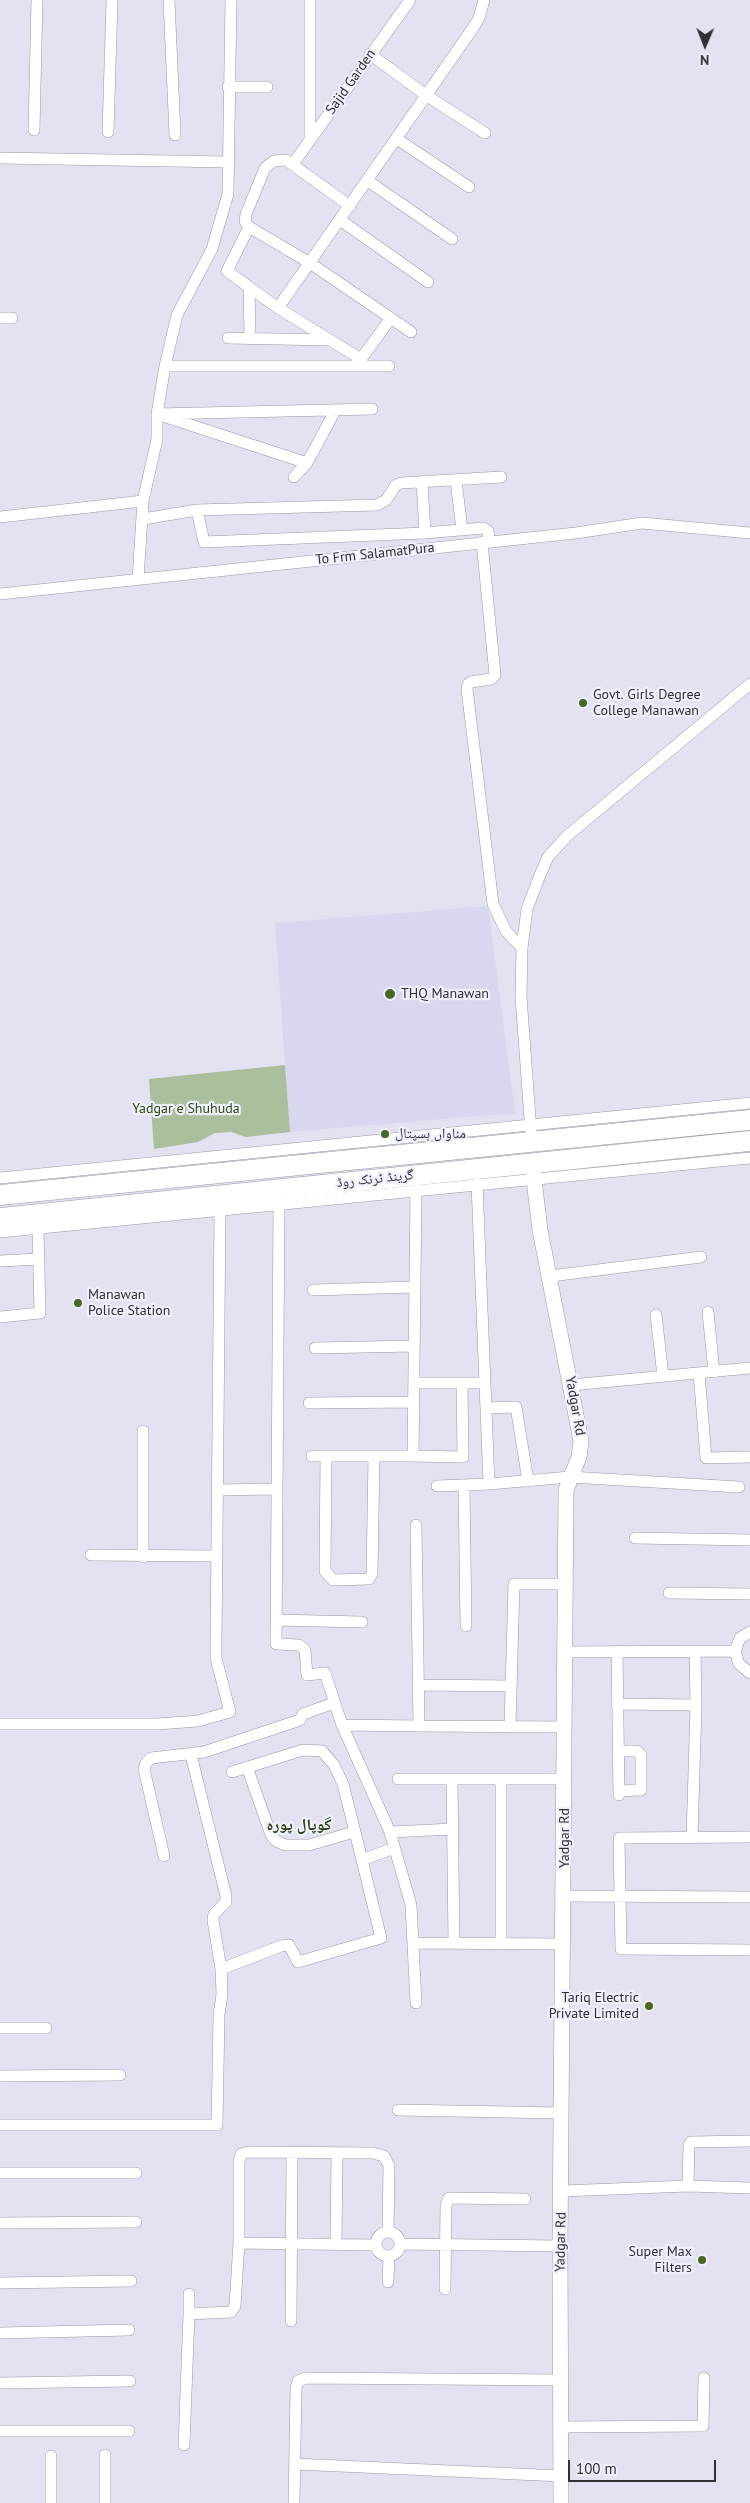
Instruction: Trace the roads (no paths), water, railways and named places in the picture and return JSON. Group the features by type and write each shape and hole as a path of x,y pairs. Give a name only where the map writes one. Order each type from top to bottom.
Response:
{"highway":[{"name":"گرینڈ ٹرنک روڈ","path":"0,1195 64,1180 224,1172 431,1144 531,1134 750,1120"},
{"name":"گرینڈ ٹرنک روڈ","path":"0,1218 224,1202 532,1171 750,1141"},
{"path":"224,1172 224,1202"}],"street":[{"path":"34,130 37,0"},
{"path":"108,132 112,0"},
{"path":"169,0 175,135"},
{"path":"138,579 143,502 157,439 157,414 165,366 177,315 212,249 228,194 228,87 231,0"},
{"path":"310,0 310,140"},
{"name":"Sajid Garden","path":"293,164 410,0"},
{"path":"278,308 427,96 479,18 484,0"},
{"path":"370,54 427,96 485,133"},
{"path":"228,87 267,87"},
{"path":"397,140 469,187"},
{"path":"0,158 228,162"},
{"path":"350,206 293,164 280,159 265,168 246,214 245,221 249,227 310,262 411,332"},
{"path":"368,181 452,239"},
{"path":"340,220 428,282"},
{"path":"249,227 226,271 278,308 361,359 391,318"},
{"path":"250,287 250,338"},
{"path":"228,338 330,340"},
{"path":"165,366 389,366"},
{"path":"157,414 372,409"},
{"path":"294,478 307,462 335,411"},
{"path":"157,414 307,462"},
{"path":"142,519 197,510 377,505 386,500 396,485 500,477"},
{"path":"456,480 462,530"},
{"path":"422,482 425,533"},
{"path":"0,517 143,502"},
{"path":"197,510 204,542 486,529 495,675 491,680 471,682 468,684 467,689 493,904 506,931 522,948"},
{"name":"To Frm SalamatPura","path":"0,594 576,533 642,523 750,532"},
{"path":"750,684 556,847 540,875 527,909 522,948 521,998 531,1134 750,1103"},
{"path":"0,1178 64,1180 431,1144"},
{"path":"0,1232 224,1202 279,1205 477,1184 532,1171 750,1158"},
{"name":"Yadgar Rd","path":"532,1171 540,1230 551,1276 581,1441 579,1457 566,1490 564,1944 560,2246 561,2503"},
{"path":"477,1184 489,1484"},
{"path":"413,1456 416,1190"},
{"path":"0,1724 158,1724 198,1721 230,1712 216,1658 216,1556 224,1202"},
{"path":"279,1205 275,1489 276,1644 299,1645 305,1650 305,1672 307,1675 325,1672 342,1725 390,1832 411,1905 416,2003"},
{"path":"0,1317 40,1313 38,1228"},
{"path":"551,1276 701,1257"},
{"path":"0,1261 39,1259"},
{"path":"313,1290 415,1287"},
{"path":"708,1312 714,1372"},
{"path":"656,1316 663,1376"},
{"path":"315,1348 414,1346"},
{"path":"571,1385 750,1368"},
{"path":"699,1373 706,1458 750,1457"},
{"path":"414,1383 485,1383"},
{"path":"312,1456 463,1457 462,1383"},
{"path":"309,1403 414,1402"},
{"path":"486,1408 516,1407 528,1481"},
{"path":"143,1431 143,1557"},
{"path":"326,1456 325,1571 333,1580 369,1578 372,1574 374,1456"},
{"path":"437,1486 464,1486 570,1477 739,1487"},
{"path":"464,1486 466,1626"},
{"path":"218,1490 275,1489"},
{"path":"416,1525 419,1726"},
{"path":"635,1538 750,1540"},
{"path":"91,1555 143,1557 216,1556"},
{"path":"510,1726 514,1584 565,1584"},
{"path":"669,1593 750,1594"},
{"path":"276,1620 362,1622"},
{"path":"750,1632 740,1638 735,1651 738,1664 750,1673"},
{"path":"692,1838 696,1705 695,1650"},
{"path":"617,1651 617,1704 618,1751 619,1793 641,1790 642,1755 638,1751 618,1751"},
{"path":"564,1652 735,1651"},
{"path":"419,1685 511,1686"},
{"path":"164,1856 144,1769 151,1758 191,1755 204,1752 300,1720 303,1714 334,1703"},
{"path":"617,1704 696,1705"},
{"path":"342,1725 565,1727"},
{"path":"221,1968 281,1946 289,1945 298,1962 381,1938 343,1784 334,1765 322,1751 304,1750 232,1772"},
{"path":"0,2125 217,2125 221,1968 213,1920 214,1914 226,1902 226,1896 191,1755"},
{"path":"246,1768 271,1835 276,1842 285,1845 309,1845 354,1832"},
{"path":"398,1779 565,1779"},
{"path":"452,1779 454,1943"},
{"path":"501,1779 501,1944"},
{"path":"390,1832 453,1829"},
{"path":"750,1838 619,1838 621,1949 750,1950"},
{"path":"362,1860 394,1848"},
{"path":"564,1896 750,1897"},
{"path":"414,1943 564,1944"},
{"path":"0,2028 46,2028"},
{"path":"0,2076 120,2075"},
{"path":"398,2110 562,2113"},
{"path":"688,2186 689,2145 691,2142 750,2141"},
{"path":"189,2314 231,2312 235,2306 239,2242 239,2157 244,2152 379,2154 388,2160 388,2232"},
{"path":"291,2321 292,2153"},
{"path":"336,2244 337,2154"},
{"path":"0,2173 136,2173"},
{"path":"562,2190 688,2186 750,2188"},
{"path":"445,2289 444,2244 446,2205 449,2198 525,2199"},
{"path":"0,2223 136,2222"},
{"path":"388,2232 395,2234 400,2244 397,2252 389,2256 380,2253 376,2245 378,2237 388,2232"},
{"path":"239,2242 376,2245"},
{"path":"400,2244 560,2246"},
{"path":"388,2282 389,2256"},
{"path":"0,2283 130,2281"},
{"path":"184,2445 189,2294"},
{"path":"0,2333 129,2330"},
{"path":"294,2503 298,2381 306,2378 561,2380"},
{"path":"562,2427 703,2426 704,2378"},
{"path":"0,2383 130,2381"},
{"path":"0,2431 130,2431"},
{"path":"105,2455 105,2503"},
{"path":"51,2456 51,2503"},
{"path":"295,2464 560,2476"}],"place":[{"name":"Govt. Girls Degree College Manawan","path":"583,703"},
{"name":"THQ Manawan","path":"390,994"},
{"name":"مناواں ہسپتال","path":"385,1134"},
{"name":"Manawan Police Station","path":"78,1303"},
{"name":"Tariq Electric Private Limited","path":"649,2006"},
{"name":"Super Max Filters","path":"702,2260"}],"district":[{"name":"گوپال پورہ","path":"299,1825"}],"park label":[{"name":"Yadgar e Shuhuda","path":"186,1109"}]}
